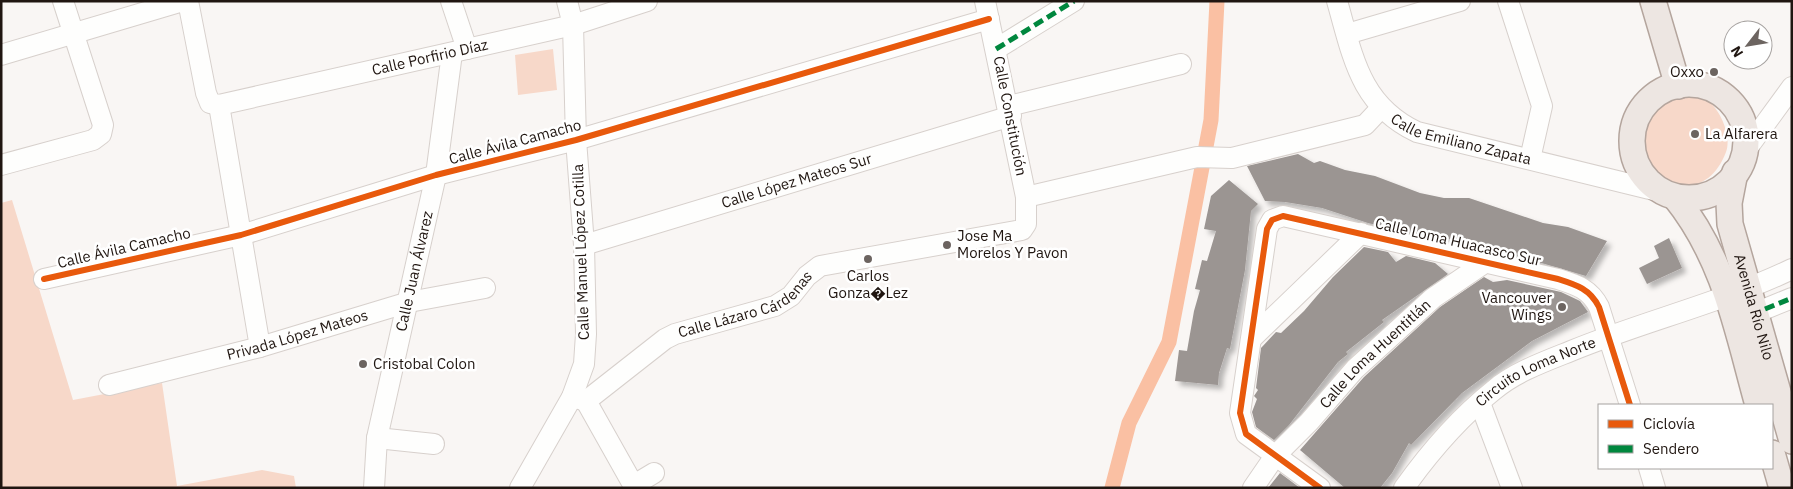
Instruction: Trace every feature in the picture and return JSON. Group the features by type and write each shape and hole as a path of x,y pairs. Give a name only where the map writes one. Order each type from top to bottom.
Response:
{"main road":[{"path":"1653,1 1678,86"},
{"path":"1705,85 1720,92 1732,101 1744,118 1746,150 1735,172 1723,185 1708,194 1692,198 1666,194 1645,181 1636,168 1630,151 1633,125 1642,109 1654,97 1678,86 1705,85"},
{"name":"Avenida Río Nilo","path":"1735,172 1729,203 1730,224 1738,292 1758,404"},
{"name":"Avenida Río Nilo","path":"1666,194 1696,224 1738,292 1792,441"},
{"path":"1773,456 1782,488"}],"street":[{"path":"1,165 92,140 101,134 103,125 75,33 63,1"},
{"path":"1,55 183,1"},
{"path":"188,1 206,93 215,104 241,235 260,347"},
{"name":"Calle Juan Álvarez","path":"374,488 378,438 436,176 460,51 451,1"},
{"name":"Calle Manuel López Cotilla","path":"520,488 579,399 584,364 586,334 584,245 576,140 573,25 567,1"},
{"name":"Calle Porfirio Díaz","path":"215,104 573,25 647,1"},
{"path":"996,49 1074,1"},
{"name":"Calle Emiliano Zapata","path":"1338,1 1356,65 1367,90 1390,117 1417,132 1666,194"},
{"path":"1347,34 1460,1"},
{"path":"1508,1 1542,106 1530,159"},
{"name":"Calle Constitución","path":"987,10 1026,197 1026,224 1022,230"},
{"name":"Calle Ávila Camacho","path":"44,279 241,235 436,176 576,140 987,10"},
{"name":"Calle López Mateos Sur","path":"584,245 1009,111 1181,64"},
{"path":"1746,150 1792,87"},
{"path":"1026,197 1197,157 1232,158 1365,125 1381,108"},
{"name":"Calle Loma Huacasco Sur","path":"1252,338 1267,229 1272,220 1283,216 1361,232 1558,279 1584,288 1593,296 1599,307 1630,404"},
{"name":"Calle Lázaro Cárdenas","path":"579,399 675,334 775,306 792,296 807,276 820,266 1022,230"},
{"path":"1320,488 1246,434 1240,413 1252,338 1361,232"},
{"name":"Calle Loma Huentitlán","path":"1253,488 1275,456 1309,422 1355,369 1433,298 1486,262"},
{"name":"Circuito Loma Norte","path":"1404,488 1456,427 1495,389 1542,363 1609,336 1738,292 1792,269"},
{"name":"Privada López Mateos","path":"110,385 260,347 409,302 485,288"},
{"path":"1748,404 1726,323 1738,292 1765,309 1792,400"},
{"path":"1765,309 1792,298"},
{"path":"579,399 631,481 639,482 654,473"},
{"path":"1480,403 1512,488"},
{"path":"378,438 434,444"},
{"path":"1649,469 1655,488"},
{"path":"1764,469 1769,488"}],"shaded area":[{"path":"553,49 557,90 518,95 515,55"},
{"path":"1677,92 1696,93 1710,102 1716,109 1725,127 1728,144 1726,152 1715,171 1702,182 1686,186 1672,183 1658,175 1649,162 1645,144 1647,123 1654,107 1666,97"},
{"path":"12,200 73,400 162,383 177,486 262,470 294,476 296,488 1,488 1,203"}],"building":[{"path":"1298,154 1314,163 1320,161 1345,170 1375,176 1420,193 1444,198 1469,198 1543,223 1568,227 1607,241 1586,276 1497,250 1496,252 1485,250 1440,236 1419,235 1368,223 1322,208 1265,201 1247,166"},
{"path":"1229,180 1258,204 1251,211 1245,270 1230,349 1227,348 1219,373 1218,385 1175,381 1179,350 1187,351 1200,290 1195,289 1202,260 1207,261 1216,231 1204,229 1211,196"},
{"path":"1669,238 1682,268 1647,284 1639,268 1659,258 1654,246"},
{"path":"1364,247 1388,252 1396,262 1406,256 1435,263 1448,274 1382,320 1384,322 1346,352 1348,354 1338,362 1289,425 1274,440 1256,427 1252,412 1257,399 1254,396 1258,390 1256,388 1261,348 1276,332 1281,333 1304,311 1333,277"},
{"path":"1484,277 1493,282 1507,280 1561,292 1580,301 1588,312 1532,341 1462,393 1411,445 1409,443 1392,473 1380,488 1345,488 1300,450 1364,377 1440,307"},
{"path":"1280,473 1300,488 1268,488"}],"waterway":[{"path":"1112,488 1129,423 1169,342 1211,120 1217,1"}],"marked path":[{"path":"996,49 1074,1"},
{"path":"1765,309 1792,298"}],"cycle path":[{"path":"44,279 241,235 436,175 576,140 989,19"},
{"path":"1320,488 1246,434 1240,413 1267,229 1272,220 1283,216 1558,279 1582,288 1599,307 1630,404"}],"place":[{"name":"Oxxo","path":"1714,72"},
{"name":"La Alfarera","path":"1695,134"},
{"name":"Jose Ma Morelos Y Pavon","path":"947,245"},
{"name":"Carlos Gonza�Lez","path":"868,259"},
{"name":"Vancouver Wings","path":"1562,307"},
{"name":"Cristobal Colon","path":"363,364"}]}
